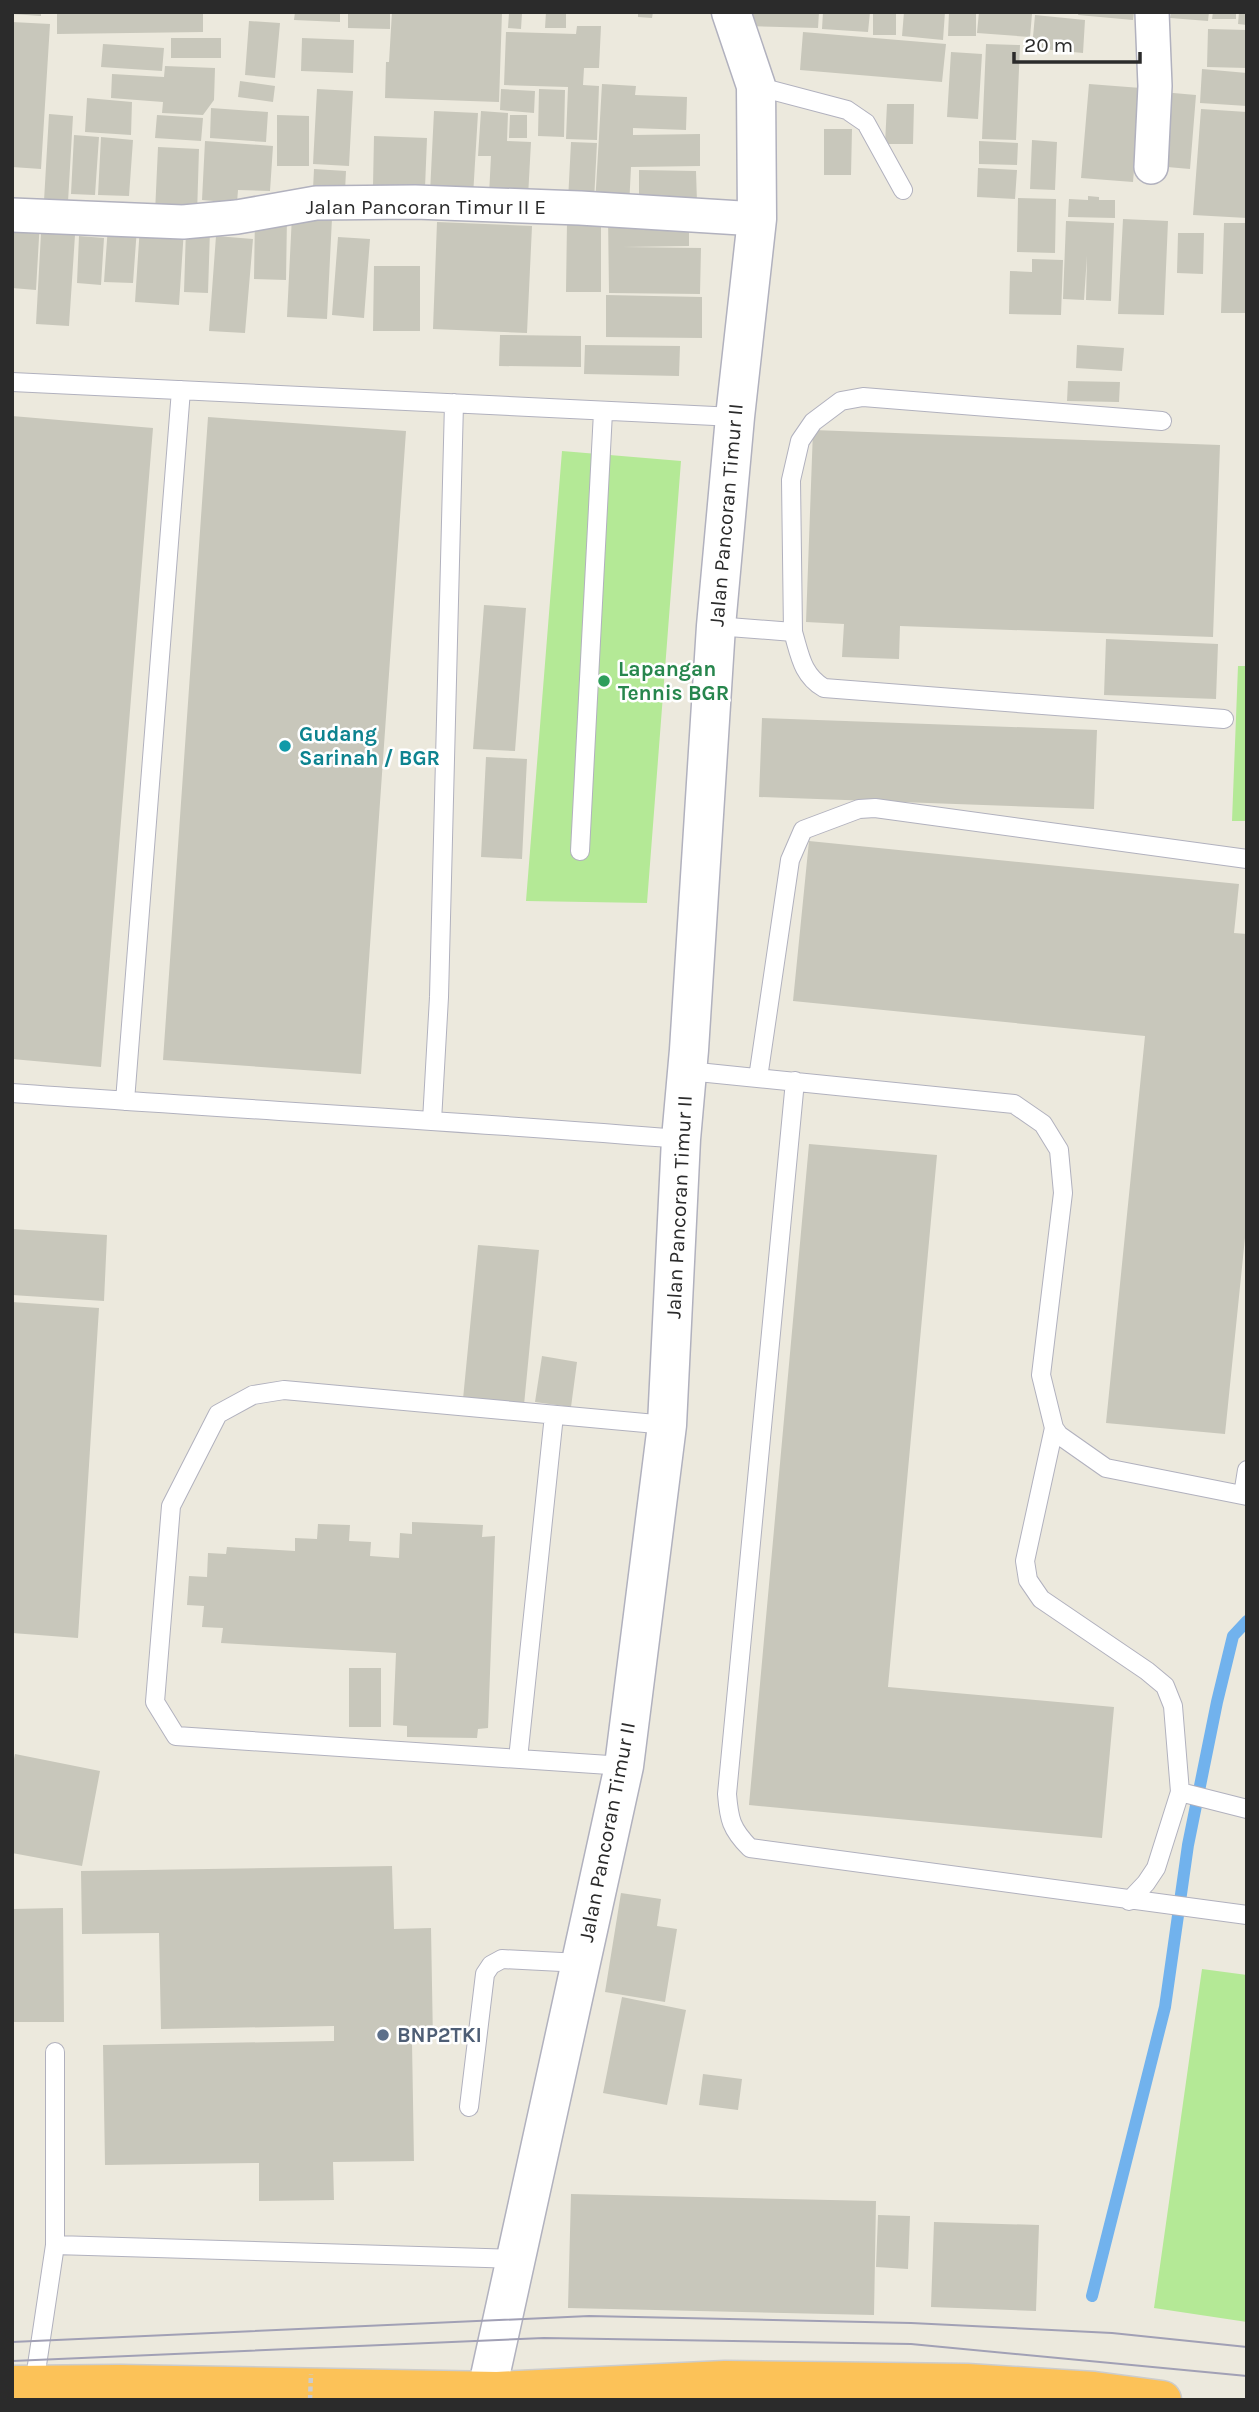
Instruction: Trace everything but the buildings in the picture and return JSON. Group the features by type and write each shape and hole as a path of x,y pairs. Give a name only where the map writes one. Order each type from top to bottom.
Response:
{"highway":[{"path":"23,2385 487,2390 725,2380 967,2384 1094,2391 1162,2400"},
{"path":"725,2380 810,2400"}],"street":[{"name":"Jalan Pancoran Timur II","path":"487,2390 624,1766 667,1425 681,1139 688,1071 716,626 757,219 756,86 731,12"},
{"path":"1151,167 1155,86 1152,12"},
{"name":"Jalan Pancoran Timur II E","path":"12,215 183,222 237,217 316,204 415,202 580,208 757,219"}],"lane":[{"path":"756,86 847,110 866,123 902,190"},
{"path":"12,382 735,417"},
{"path":"125,1101 181,390"},
{"path":"1162,421 863,397 841,401 813,422 800,441 794,467 793,632 804,669 811,680 824,688 1224,719"},
{"path":"432,1121 438,1033 454,403"},
{"path":"580,851 603,412"},
{"path":"716,626 793,632"},
{"path":"758,1078 790,860 803,830 859,809 875,808 1247,859"},
{"path":"688,1071 1014,1104 1043,1124 1059,1150 1063,1193 1041,1376 1054,1428 1059,1435 1106,1468 1245,1496 1247,1470"},
{"path":"795,1081 729,1780 728,1816 736,1835 750,1848 1242,1915"},
{"path":"12,1093 681,1139"},
{"path":"624,1766 176,1736 156,1702 171,1506 218,1414 253,1395 284,1390 667,1425"},
{"path":"518,1759 554,1415"},
{"path":"1054,1428 1025,1561 1028,1580 1041,1599 1165,1686 1173,1706 1186,1793 1156,1868 1129,1901"},
{"path":"1186,1793 1243,1808"},
{"path":"469,2107 485,1974 491,1965 502,1959 581,1963"},
{"path":"23,2385 55,2245 55,2052"},
{"path":"55,2245 516,2259"},
{"path":"676,2400 725,2380"}],"path":[{"path":"310,2400 311,2374"}],"green space":[{"name":"Lapangan Tennis BGR","path":"562,451 681,461 647,903 526,901"},
{"path":"1238,666 1247,666 1247,821 1232,821"},
{"path":"1202,1969 1247,1975 1247,2322 1154,2308"}],"waterway":[{"path":"1092,2296 1165,2007 1188,1845 1217,1702 1233,1636 1247,1621"}],"tram line":[{"path":"12,2342 589,2316 911,2323 1112,2333 1247,2347"},
{"path":"12,2361 544,2338 911,2344 1247,2376"}],"place":[{"name":"Lapangan Tennis BGR","path":"604,681"},
{"name":"Gudang Sarinah / BGR","path":"285,746"},
{"name":"BNP2TKI","path":"383,2035"}]}
